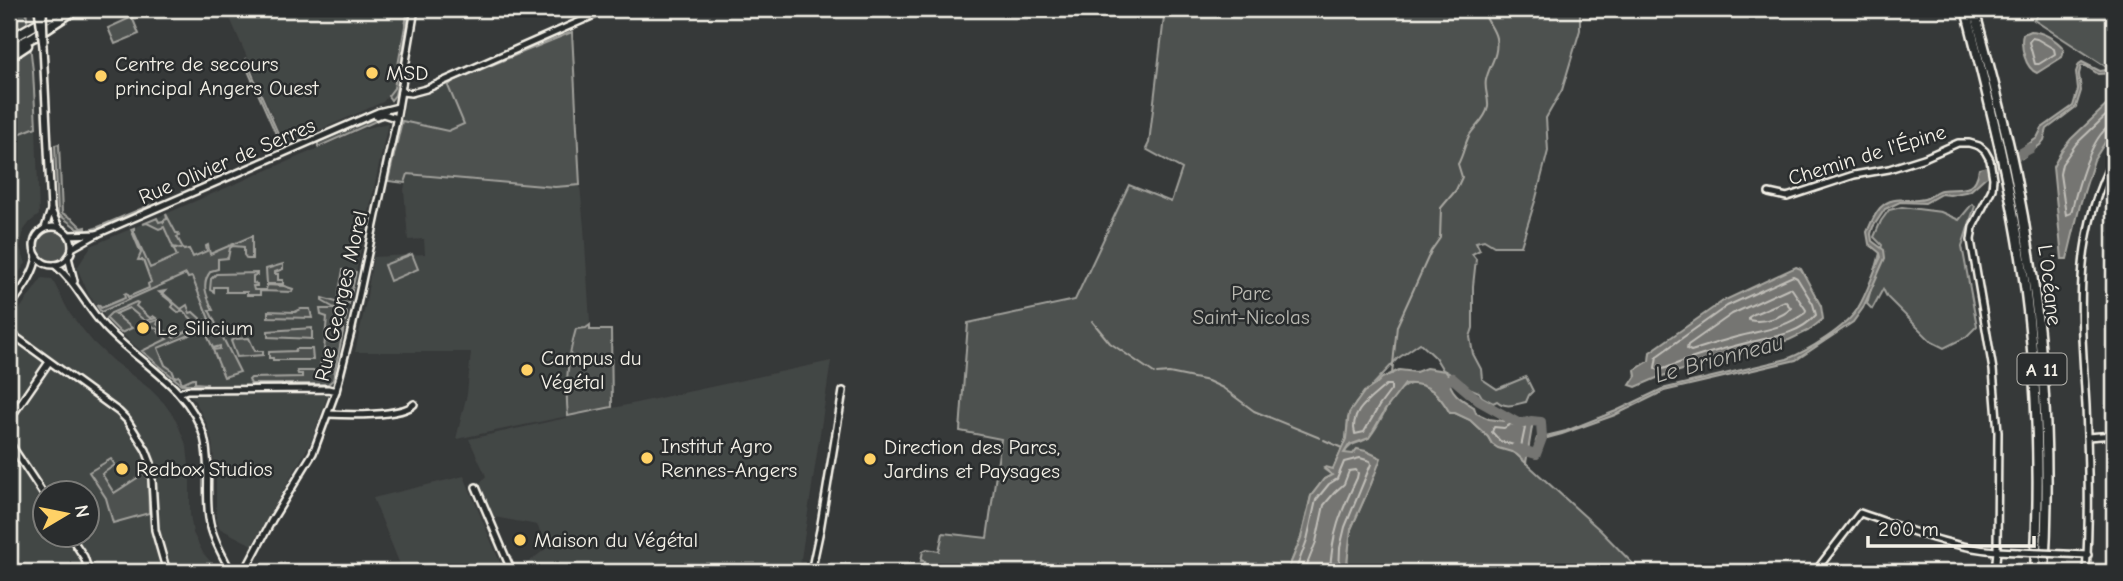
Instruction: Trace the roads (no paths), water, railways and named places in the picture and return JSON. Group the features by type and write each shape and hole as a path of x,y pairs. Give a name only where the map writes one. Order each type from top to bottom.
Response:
{"highway":[{"path":"9,49 62,9"},
{"path":"9,40 31,33 76,9"},
{"name":"L’Océane","path":"1966,9 2005,172 2022,265 2034,372 2038,482 2035,572"},
{"name":"L’Océane","path":"1974,9 2014,168 2029,260 2042,366 2046,464 2044,572"},
{"path":"9,35 19,30 31,33"},
{"path":"9,57 27,46 31,33"}],"street":[{"path":"28,280 39,269 63,262 72,248 69,235 59,228 51,210 41,9"},
{"name":"Rue Georges Morel","path":"246,572 272,520 310,458 336,391 354,321 396,118 415,9"},
{"path":"401,92 411,93 426,89 608,9"},
{"name":"Rue Olivier de Serres","path":"72,248 97,234 383,110 398,107"},
{"name":"Rue Olivier de Serres","path":"370,117 383,114 396,118"},
{"name":"Chemin de l'Épine","path":"1769,193 1787,197 1854,175 1889,169 1924,158 1958,143 1969,143 1985,151 1990,160 1992,188 1979,211 1971,240 1993,370 1998,432 1995,572"},
{"path":"2087,572 2087,437 2081,307 2084,245 2095,204 2114,158"},
{"path":"45,228 51,210"},
{"path":"9,308 35,267 37,257 34,240 38,233 45,228 59,228"},
{"name":"Rue Olivier de Serres","path":"69,235 97,234"},
{"path":"37,257 66,274 111,334 165,378 194,415 204,437 214,539 231,572"},
{"path":"68,257 76,287"},
{"path":"10,334 127,421 146,450 152,467 155,530 167,572"},
{"path":"9,420 49,362"},
{"path":"179,393 187,390 336,391"},
{"path":"811,572 843,391"},
{"path":"328,414 378,413 408,409 414,404"},
{"path":"2087,437 2114,435"},
{"path":"9,442 34,480"},
{"path":"477,487 512,572"},
{"path":"1815,572 1860,513 1942,541 1975,549 2088,555"},
{"path":"80,550 89,572"},
{"path":"9,560 16,572"},
{"path":"237,572 246,572"}],"water":[{"path":"2030,31 2049,37 2064,49 2062,57 2037,73 2029,66 2023,50 2023,34"},
{"path":"2082,62 2100,71 2114,69 2114,73 2098,74 2086,66 2081,66 2081,91 2076,107 2047,129 2040,145 2022,158 2020,150 2037,138 2042,128 2073,106 2078,90 2076,72"},
{"path":"2114,98 2114,128 2094,160 2067,259 2062,259 2053,167 2071,139"},
{"path":"1987,167 1989,174 1970,191 1941,194 1925,203 1900,202 1885,209 1871,234 1872,241 1884,250 1885,258 1863,308 1853,322 1796,360 1664,391 1615,415 1536,441 1537,438 1566,431 1616,411 1662,389 1787,359 1816,344 1845,323 1865,296 1881,257 1869,244 1867,232 1880,208 1891,201 1921,200 1939,191 1970,187 1977,178 1979,169"},
{"path":"1796,267 1801,269 1821,306 1823,319 1808,331 1789,340 1659,377 1636,387 1630,385 1636,376 1635,370 1649,361 1650,352 1723,301"},
{"path":"1426,368 1445,371 1453,391 1474,407 1476,413 1489,419 1504,421 1503,417 1533,421 1526,463 1515,453 1492,444 1470,420 1450,413 1442,400 1427,387 1405,384 1385,410 1369,438 1349,445 1344,453 1353,454 1357,449 1381,458 1351,529 1346,572 1287,572 1301,538 1311,496 1324,479 1332,475 1324,468 1333,469 1346,439 1349,413 1364,392 1382,378 1399,370 1416,372"}],"waterway":[{"path":"1392,374 1397,326 1431,251 1440,238 1441,208 1456,190 1462,177 1458,164 1468,138 1488,107 1486,80 1497,44 1483,9"},
{"name":"Le Brionneau","path":"1983,173 2031,148"},
{"path":"1092,321 1110,343 1154,373"},
{"path":"1157,374 1169,373 1208,381 1223,388 1254,411 1320,438"},
{"path":"1439,387 1452,378 1479,401 1520,424 1541,422 1542,438 1536,454 1516,448"},
{"path":"1324,440 1342,448"}],"place":[{"name":"MSD","path":"372,73"},
{"name":"Centre de secours principal Angers Ouest","path":"101,76"},
{"name":"Le Silicium","path":"143,328"},
{"name":"Campus du Végétal","path":"527,370"},
{"name":"Institut Agro Rennes-Angers","path":"647,458"},
{"name":"Direction des Parcs, Jardins et Paysages","path":"870,459"},
{"name":"Redbox Studios","path":"122,469"},
{"name":"Maison du Végétal","path":"520,540"}],"park label":[{"name":"Parc Saint-Nicolas","path":"1251,305"}]}
